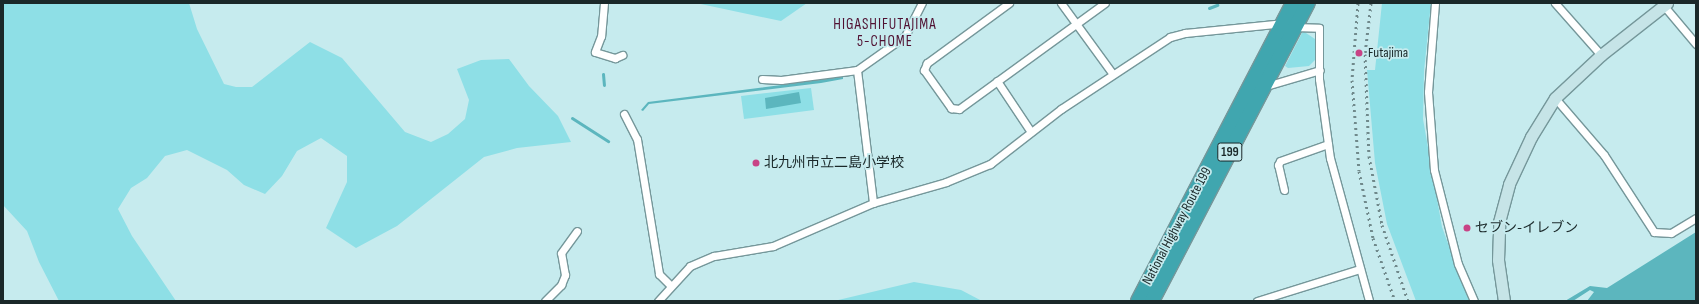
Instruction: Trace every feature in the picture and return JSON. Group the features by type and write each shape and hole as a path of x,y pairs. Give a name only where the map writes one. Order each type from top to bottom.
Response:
{"highway":[{"name":"National Highway Route 199","path":"1152,301 1264,86 1289,25 1293,3"},
{"name":"National Highway Route 199","path":"1138,301 1289,25 1308,3"}],"street":[{"path":"604,3 601,36 595,52 615,58 622,55"},
{"path":"762,79 781,80 857,70 905,36 922,3"},
{"path":"1009,3 927,62 924,70 951,108 959,109 1105,3"},
{"path":"1061,3 1112,73"},
{"path":"1435,3 1428,92 1434,170 1458,264 1474,301"},
{"path":"1555,3 1600,55"},
{"path":"1504,301 1498,260 1502,206 1519,160 1555,98 1600,55 1666,4 1696,44"},
{"path":"658,301 670,285 690,266 714,256 773,246 873,203 969,174 990,164 1112,73 1170,37 1185,33 1289,25 1319,28 1320,70 1328,144 1369,301"},
{"path":"857,70 873,203"},
{"path":"1264,86 1320,70"},
{"path":"997,81 1031,132"},
{"path":"1555,98 1604,155 1654,232 1671,233 1696,218"},
{"path":"624,114 637,139 659,274 670,285"},
{"path":"1284,190 1278,165 1280,161 1328,144"},
{"path":"545,301 561,285 565,275 561,253 577,231"},
{"path":"1257,301 1360,269"}],"shaded area":[{"path":"3,3 189,3 197,29 224,84 236,87 252,87 310,42 342,58 405,132 431,142 448,134 465,119 469,100 457,69 481,60 509,59 529,86 558,116 571,142 517,148 484,157 397,226 356,248 326,228 347,182 347,156 321,138 297,151 282,176 265,194 244,185 227,170 187,150 165,156 147,178 131,188 118,209 132,236 176,301 59,301 39,262 27,231 3,205"},
{"path":"696,3 807,3 781,21"},
{"path":"1382,3 1431,3 1424,71 1423,119 1442,227 1469,301 1416,301 1387,224 1375,163 1367,70 1375,70"},
{"path":"1303,31 1315,39 1316,59 1309,66 1288,68 1285,66"},
{"path":"843,77 843,79 821,83 649,104 643,111 641,110 648,102"},
{"path":"811,88 814,110 744,119 741,96"},
{"path":"799,92 801,103 766,109 765,98"},
{"path":"1696,232 1696,301 1587,301 1594,292 1590,290 1573,301 1565,301 1590,286 1607,288"},
{"path":"914,282 961,290 982,301 834,301"}],"waterway":[{"path":"1209,8 1217,5"},
{"path":"603,74 604,85"},
{"path":"572,118 608,141"}],"railway":[{"path":"1358,3 1352,80 1359,171 1373,238 1395,301"},
{"path":"1371,3 1365,54 1369,156 1382,225 1408,301"}],"place":[{"name":"Futajima","path":"1359,53"},
{"name":"北九州市立二島小学校","path":"756,163"},
{"name":"セブン-イレブン","path":"1467,228"}],"district":[{"name":"HIGASHIFUTAJIMA 5-CHOME","path":"885,32"}]}
